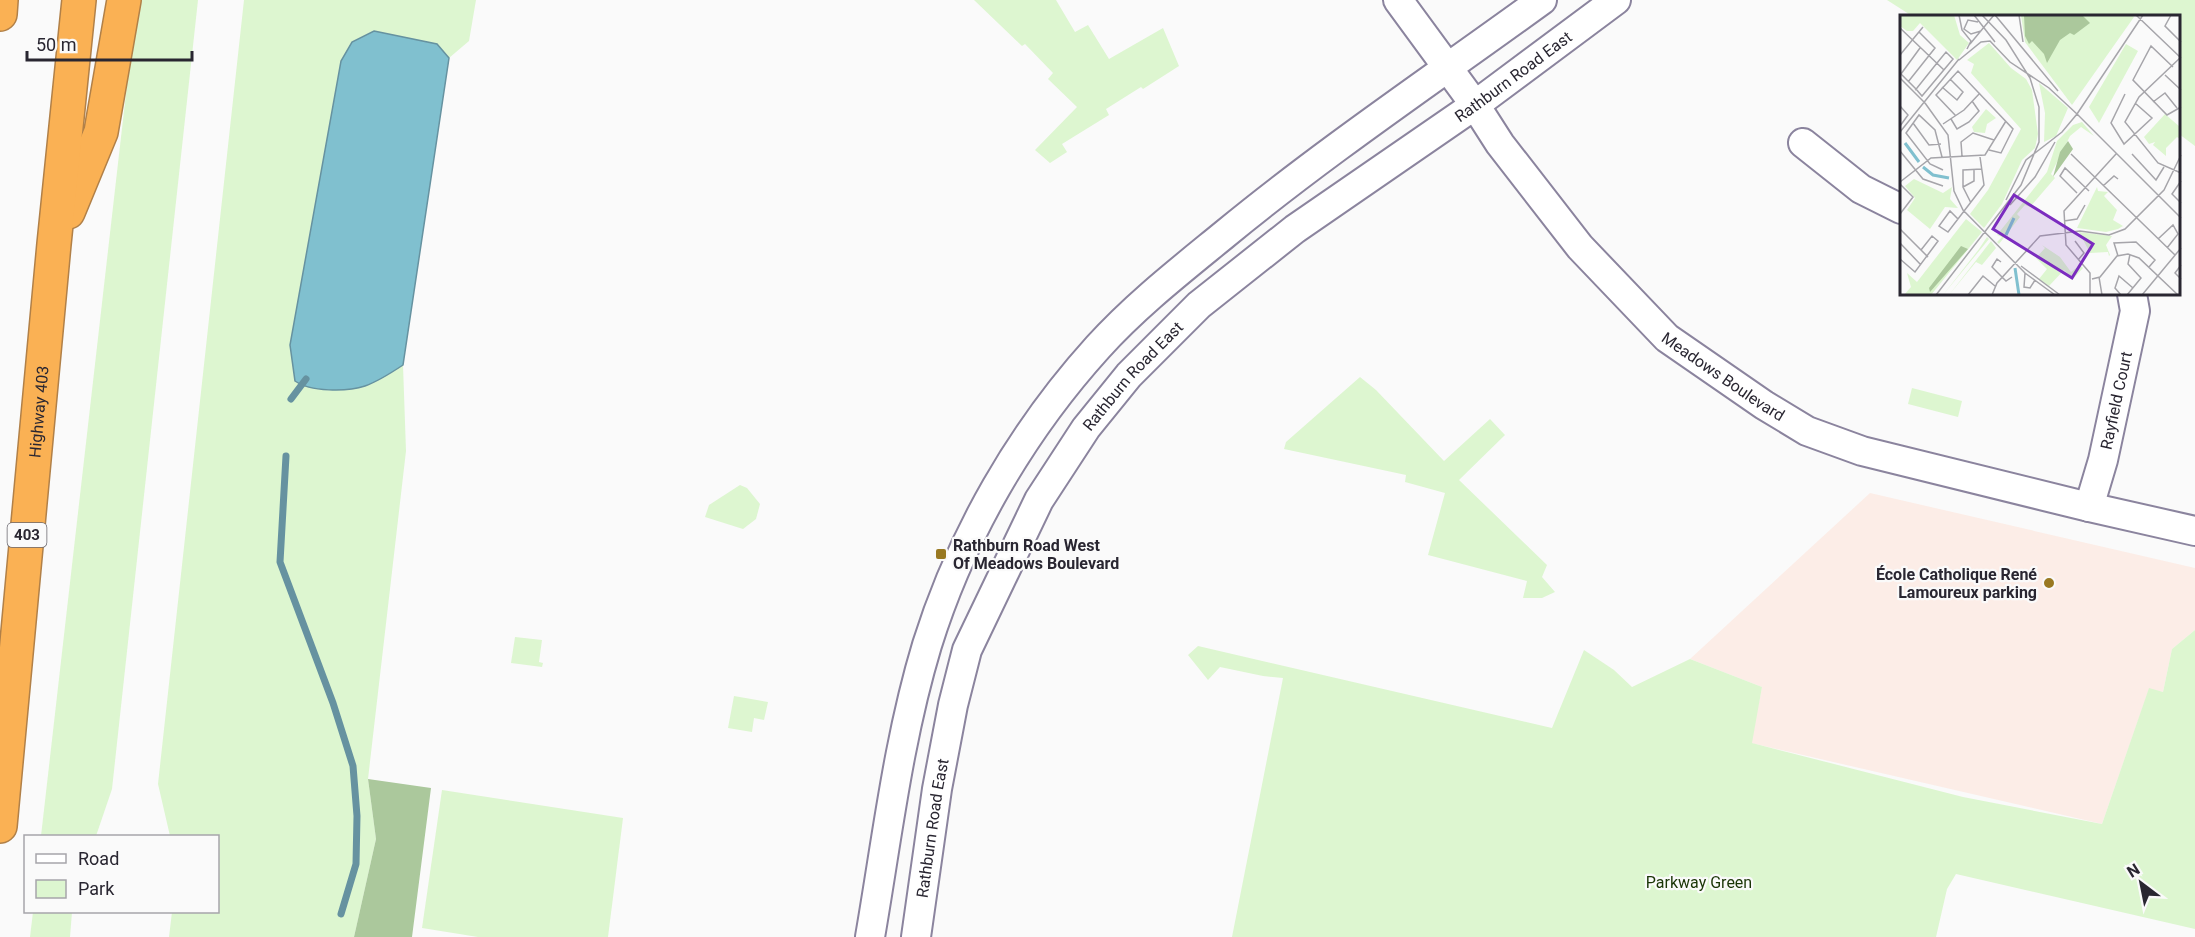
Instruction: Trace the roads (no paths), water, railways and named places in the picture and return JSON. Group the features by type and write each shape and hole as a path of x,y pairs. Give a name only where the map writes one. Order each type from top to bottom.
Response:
{"highway":[{"path":"0,14 1,0"},
{"name":"Highway 403","path":"0,826 79,0"},
{"path":"54,244 102,132 124,0"}],"street":[{"name":"Meadows Boulevard","path":"1398,0 1475,105 1500,144 1580,247 1667,338 1764,405 1807,431 1862,451 2195,531"},
{"path":"870,937 894,785 928,643 962,554 998,483 1049,405 1099,346 1160,287 1273,195 1542,0"},
{"name":"Rathburn Road East","path":"916,937 937,789 953,705 967,650 1039,500 1086,428 1129,375 1199,305 1295,229 1475,105 1616,0"},
{"path":"1803,142 1861,189 1900,208"},
{"name":"Rayfield Court","path":"2089,507 2103,460 2135,311 2132,296"}],"water":[{"path":"374,31 437,44 449,58 403,365 365,386 339,390 319,389 295,381 290,345 341,61 352,42"}],"waterway":[{"path":"291,399 306,379"},
{"path":"286,456 280,562 333,703 353,766 357,816 356,864 341,914"}],"place":[{"name":"Rathburn Road West Of Meadows Boulevard","path":"941,554"},
{"name":"École Catholique René Lamoureux parking","path":"2049,583"}],"park label":[{"name":"Parkway Green","path":"1699,882"}]}
